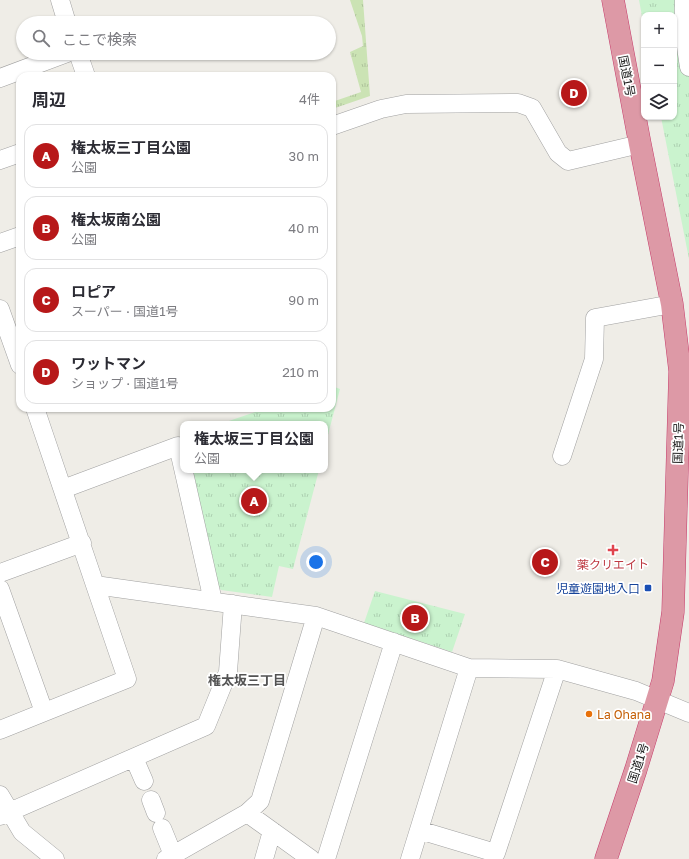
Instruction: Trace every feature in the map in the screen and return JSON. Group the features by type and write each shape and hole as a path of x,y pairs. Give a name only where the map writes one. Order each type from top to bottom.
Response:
{"highway":[{"name":"国道1号","path":"606,859 663,681 673,612 680,371 672,304 613,0"}],"street":[{"path":"60,0 66,16"},
{"path":"684,0 683,18 689,66"},
{"path":"16,72 48,60"},
{"path":"80,60 85,72"},
{"path":"0,78 16,72"},
{"path":"336,125 381,108 406,104 518,103 532,108 558,153 568,162 640,144"},
{"path":"0,160 16,154"},
{"path":"0,243 16,237"},
{"path":"562,456 594,359 595,318 672,304"},
{"path":"0,310 15,334"},
{"path":"0,730 127,678 36,412"},
{"path":"63,489 178,446 180,455"},
{"path":"184,473 213,601"},
{"path":"0,573 82,543"},
{"path":"95,585 316,616 469,668 557,670 636,692 689,713"},
{"path":"0,589 44,712"},
{"path":"6,814 206,726 228,672 233,604"},
{"path":"134,758 151,800 170,857 247,814 260,801 316,616"},
{"path":"326,859 394,642"},
{"path":"410,859 469,668"},
{"path":"419,830 496,854 557,670"},
{"path":"0,795 6,814 22,832 55,859"},
{"path":"247,814 311,859"},
{"path":"264,859 272,831"}],"green space":[{"path":"350,0 363,0 370,96 336,108 336,101 361,92 350,52 363,46 362,36"},
{"path":"639,0 689,0 689,259 662,120 677,120 677,12 641,12"},
{"path":"336,388 340,389 336,404"},
{"path":"255,412 334,412 328,435 328,421 229,421"},
{"path":"191,473 318,473 293,569 279,566 272,597 221,590 216,584"},
{"path":"375,591 465,614 452,652 364,623"}],"place":[{"name":"ワットマン","path":"574,93"},
{"name":"権太坂三丁目公園","path":"254,501"},
{"name":"薬クリエイト","path":"613,550"},
{"name":"ロピア","path":"545,562"},
{"name":"児童遊園地入口","path":"648,588"},
{"name":"権太坂南公園","path":"415,618"},
{"name":"La Ohana","path":"589,714"}],"district":[{"name":"権太坂三丁目","path":"247,680"}]}
